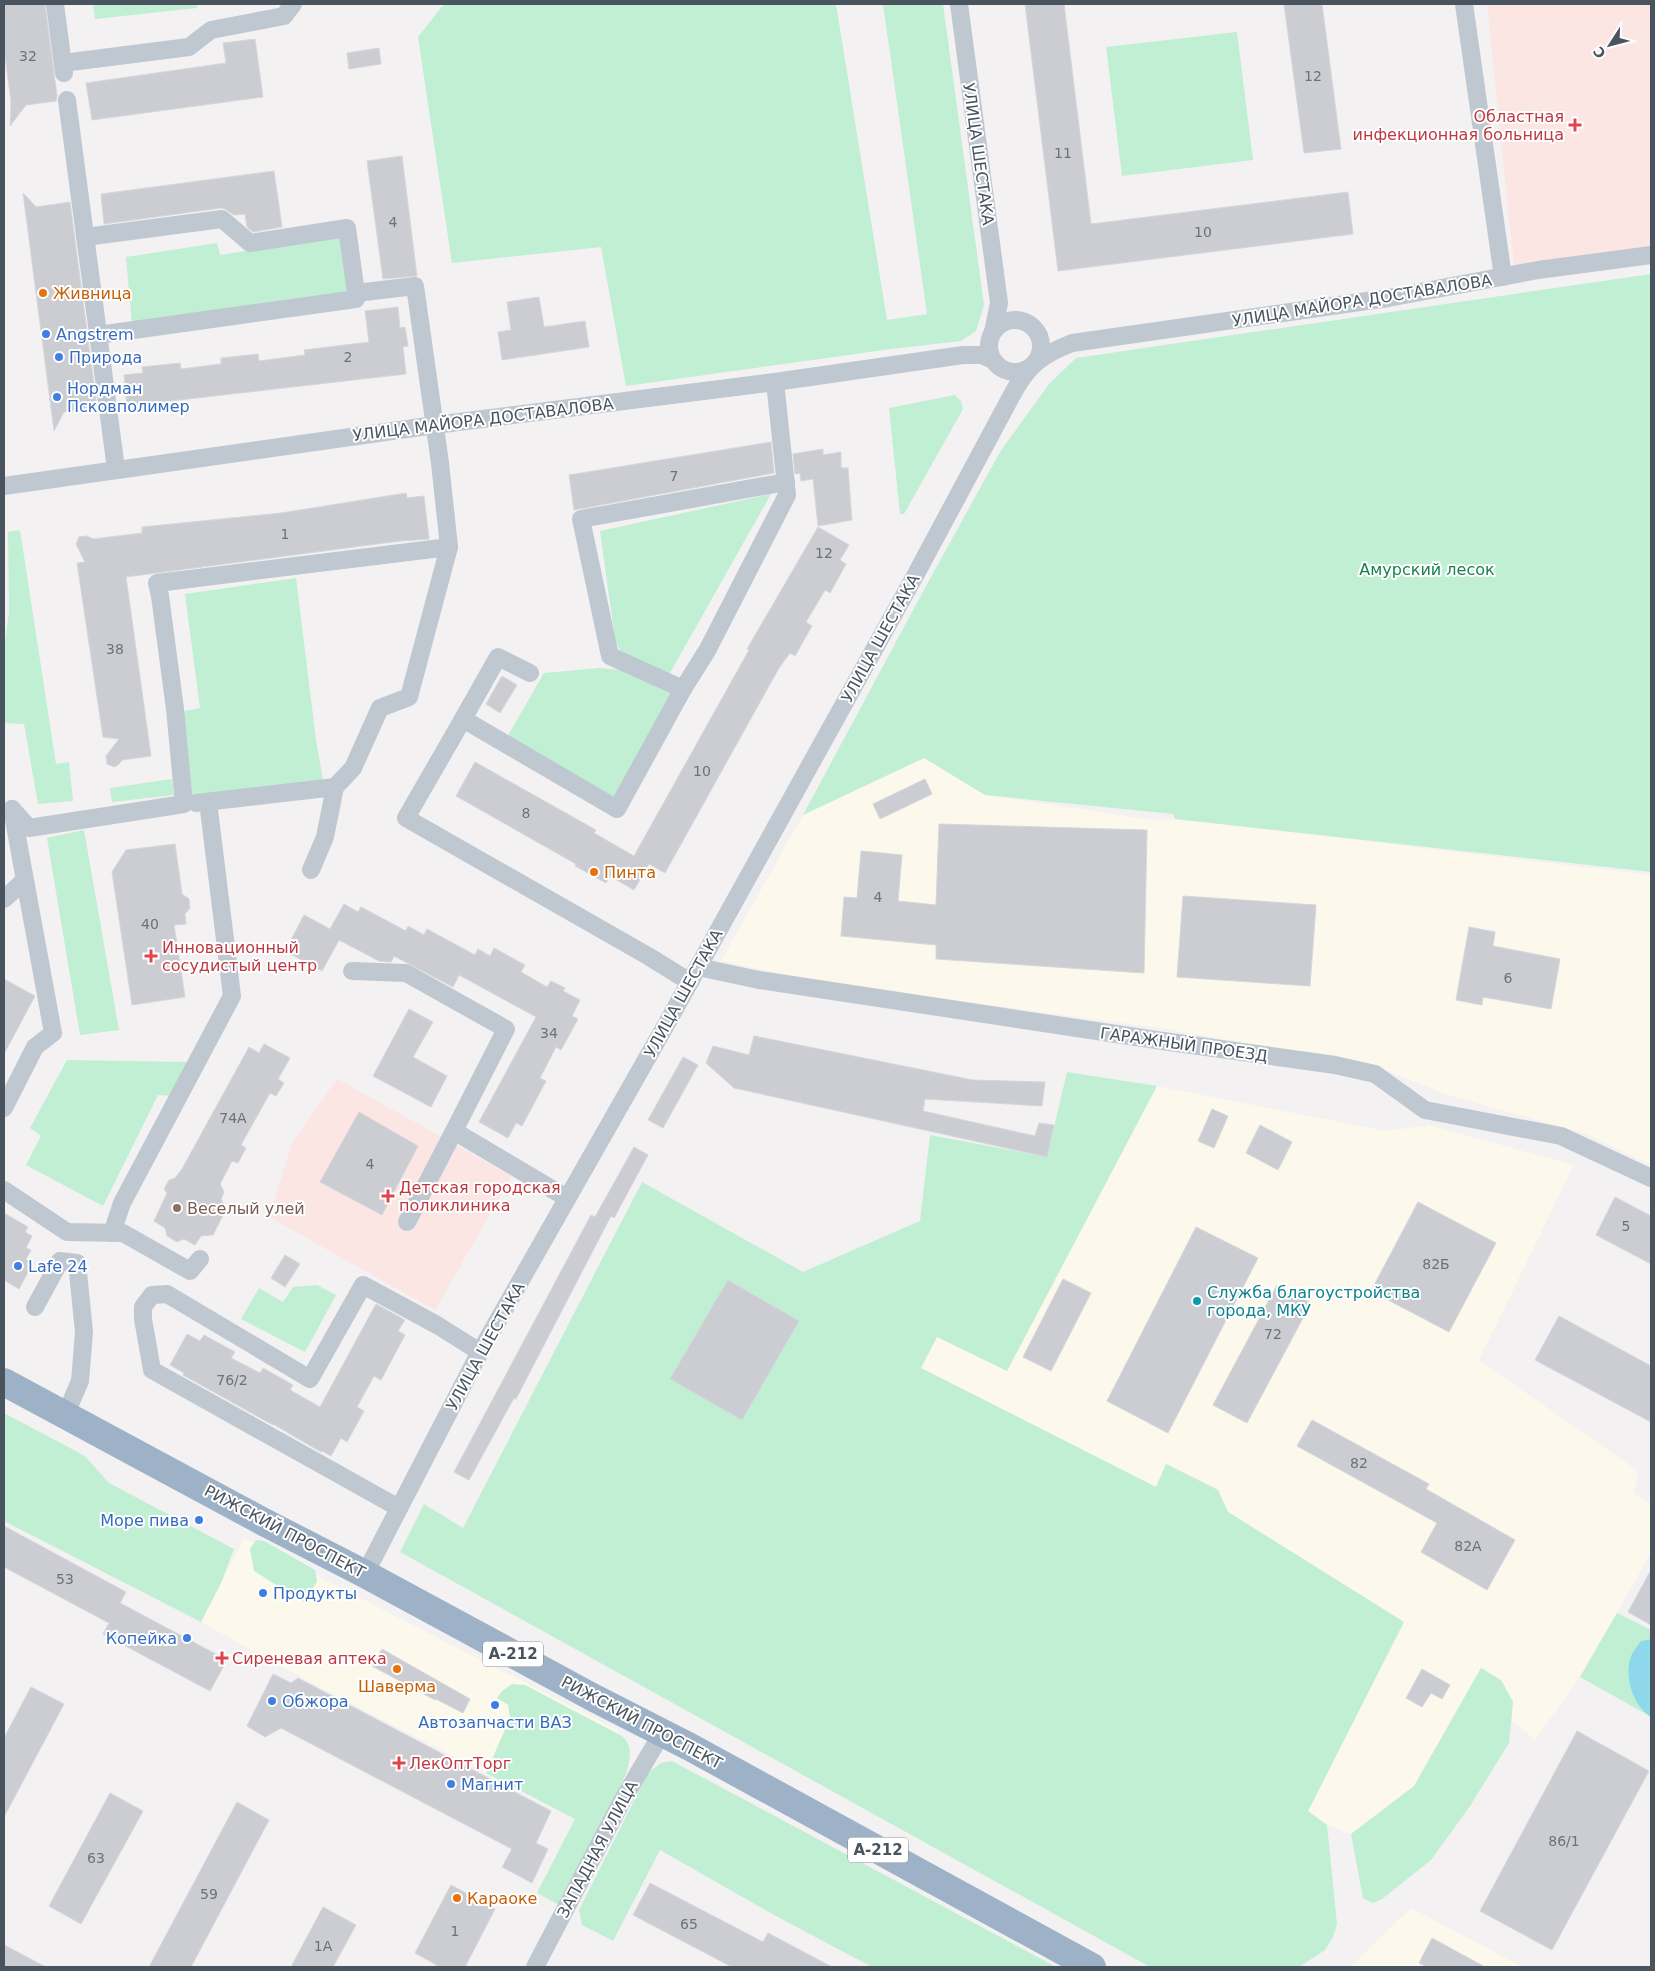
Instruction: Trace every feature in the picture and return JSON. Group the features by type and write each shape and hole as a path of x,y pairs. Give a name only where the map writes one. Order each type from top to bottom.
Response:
{"highway":[{"name":"РИЖСКИЙ ПРОСПЕКТ","path":"4,1382 662,1733 1092,1967"}],"street":[{"path":"55,4 64,68 189,47 211,30 284,16 293,4"},
{"name":"УЛИЦА ШЕСТАКА","path":"960,4 999,303 991,336"},
{"path":"1464,4 1503,277"},
{"path":"67,100 116,469"},
{"path":"85,237 222,219 250,242 347,228 356,293 356,299 98,335"},
{"name":"УЛИЦА МАЙОРА ДОСТАВАЛОВА","path":"1034,364 1053,350 1072,344 1388,298 1503,277 1651,255"},
{"path":"311,870 326,837 334,787 353,768 380,708 408,697 449,547 416,286 356,293"},
{"path":"999,303 1013,320"},
{"path":"1013,320 1022,321 1036,331 1040,339 1041,348 1039,357 1034,364 1018,372 1009,372 997,364 989,348 991,336 1006,322 1013,320"},
{"name":"УЛИЦА МАЙОРА ДОСТАВАЛОВА","path":"1036,331 1048,338 1072,344"},
{"name":"УЛИЦА МАЙОРА ДОСТАВАЛОВА","path":"963,355 979,348 991,336"},
{"name":"УЛИЦА МАЙОРА ДОСТАВАЛОВА","path":"4,486 435,425 774,382 963,355 982,355 997,364"},
{"name":"УЛИЦА ШЕСТАКА","path":"997,364 1005,379 1003,412"},
{"name":"УЛИЦА ШЕСТАКА","path":"365,1574 480,1352 694,974 916,574 1021,379 1034,364"},
{"path":"530,673 498,657 463,720 617,809 683,689 708,649 787,495 774,382"},
{"path":"683,689 610,656 581,519 786,482"},
{"path":"184,804 175,709 157,583 449,547"},
{"name":"ГАРАЖНЫЙ ПРОЕЗД","path":"463,720 406,818 648,956 694,974 759,980 1154,1040 1335,1065 1375,1074 1425,1110 1561,1136 1651,1178"},
{"path":"4,1108 35,1047 53,1033 12,809 29,828 184,804 334,787"},
{"path":"112,1233 122,1203 232,996 208,802"},
{"path":"4,899 24,881"},
{"path":"352,971 406,973 506,1029 407,1222"},
{"path":"454,1131 567,1198"},
{"path":"4,1190 67,1232 124,1233 190,1271 200,1259"},
{"path":"35,1307 60,1262 77,1263 84,1332 80,1381 65,1416"},
{"path":"398,1508 152,1370 143,1320 143,1306 152,1295 167,1294 310,1379 363,1284 480,1352"},
{"name":"ЗАПАДНАЯ УЛИЦА","path":"535,1967 622,1800 662,1733"}],"shaded area":[{"name":"Областная инфекционная больница","path":"1487,4 1651,4 1651,246 1514,266"},
{"path":"924,758 985,795 1160,821 1175,819 1239,826 1651,875 1651,1165 1584,1133 1451,1096 1375,1066 1159,1028 821,982 721,961 803,815"},
{"name":"Детская городская поликлиника","path":"337,1079 512,1176 435,1310 269,1217 292,1143"},
{"path":"1157,1086 1386,1131 1429,1125 1574,1165 1479,1360 1638,1471 1634,1493 1651,1504 1651,1553 1580,1677 1535,1740 1512,1721 1513,1702 1481,1668 1414,1786 1351,1834 1327,1825 1308,1812 1404,1622 1228,1512 1218,1489 1167,1464 1156,1487 921,1368 937,1336 1007,1371"},
{"path":"244,1538 619,1731 575,1819 336,1696 201,1622"},
{"path":"1411,1908 1523,1967 1350,1967"}],"green space":[{"path":"93,4 197,4 197,8 95,19"},
{"path":"444,4 836,4 887,320 927,314 883,4 943,4 984,305 976,331 961,341 626,386 601,247 452,263 418,37"},
{"path":"1237,32 1253,160 1122,176 1106,47"},
{"path":"342,236 350,295 132,325 126,257 217,243 220,255"},
{"name":"Амурский лесок","path":"1651,274 1651,872 1175,819 1173,814 985,795 924,758 803,815 1000,452 1049,384 1076,358"},
{"path":"955,395 961,401 963,409 904,514 900,514 889,408"},
{"path":"771,494 666,680 623,657 615,639 600,531"},
{"path":"20,530 56,764 69,762 73,801 38,804 24,724 4,723 4,650 9,612 8,532"},
{"path":"296,578 316,740 323,780 190,796 178,712 200,708 185,594"},
{"path":"600,668 621,670 674,695 614,802 506,739 544,673"},
{"path":"172,779 174,795 112,802 110,788"},
{"path":"84,830 119,1030 80,1035 47,838"},
{"path":"67,1060 189,1062 174,1096 158,1095 103,1206 26,1165 41,1136 30,1128"},
{"path":"1067,1072 1157,1086 1007,1371 937,1337 921,1368 1156,1487 1166,1464 1218,1490 1228,1512 1404,1622 1308,1811 1327,1825 1337,1924 1333,1937 1325,1950 1299,1967 1150,1967 400,1552 424,1504 463,1528 642,1182 803,1272 920,1221 930,1135 1047,1157"},
{"path":"317,1285 336,1295 305,1352 241,1319 259,1288 283,1302 293,1287"},
{"path":"4,1413 85,1456 109,1483 234,1549 221,1583 201,1622 4,1521"},
{"path":"256,1540 264,1541 315,1570 317,1581 305,1603 254,1571 250,1549"},
{"path":"1617,1613 1651,1630 1651,1639 1641,1641 1634,1697 1646,1714 1580,1677"},
{"path":"1481,1668 1501,1680 1513,1702 1509,1743 1470,1806 1431,1860 1382,1899 1373,1903 1363,1898 1351,1834 1414,1786"},
{"path":"512,1684 525,1685 622,1736 629,1748 630,1756 627,1771 567,1909 537,1893 575,1819 486,1773 510,1718 508,1705 497,1698 502,1691"},
{"path":"672,1761 1056,1967 872,1967 776,1916 660,1850 613,1941 582,1925 579,1910 648,1773 661,1763"}],"water":[{"path":"1651,1639 1651,1717 1644,1712 1634,1697 1628,1670 1632,1654 1641,1641"}],"building":[{"path":"4,4 45,4 57,96 56,101 26,105 10,126 11,101 4,49"},
{"path":"1025,4 1064,4 1091,224 1348,192 1353,234 1058,271"},
{"path":"1284,4 1322,4 1341,149 1304,153"},
{"path":"255,39 263,97 92,120 86,83 226,63 223,43"},
{"path":"379,48 381,64 349,69 347,53"},
{"path":"402,156 417,276 383,279 367,161"},
{"path":"274,171 282,227 253,232 247,227 245,214 234,215 221,208 104,224 101,194"},
{"path":"23,193 36,207 70,202 97,407 64,412 54,431"},
{"path":"539,297 544,327 585,321 589,347 502,360 498,332 511,330 507,302"},
{"path":"398,307 400,328 405,327 408,346 403,347 406,374 127,406 124,375 143,373 142,367 180,363 181,369 221,364 221,358 258,354 259,361 305,355 304,350 369,342 365,311"},
{"path":"771,442 774,473 574,510 569,475"},
{"path":"823,449 823,455 841,452 841,468 848,468 852,520 818,526 813,479 801,481 800,473 795,474 793,454"},
{"path":"406,493 407,498 424,496 429,539 400,541 126,577 151,756 122,760 114,767 107,764 106,756 119,739 103,737 77,563 85,562 76,544 79,537 87,536 93,539 142,533 142,527 281,513"},
{"path":"818,527 849,545 840,560 846,564 830,593 825,590 806,622 812,626 795,656 790,653 779,668 665,873 649,864 634,890 610,876 606,883 456,796 475,762 596,830 594,833 634,856 749,650 747,649"},
{"path":"502,676 517,685 500,713 486,704"},
{"path":"925,779 932,794 880,819 873,804"},
{"path":"939,824 1147,830 1144,973 936,959 936,945 841,936 844,897 857,898 861,851 902,855 898,901 936,905"},
{"path":"175,844 182,894 189,899 190,908 185,914 186,924 174,925 185,997 132,1005 112,872 126,850"},
{"path":"1183,896 1316,905 1310,986 1177,977"},
{"path":"344,904 358,912 361,907 406,931 408,926 424,935 427,929 475,955 478,949 490,956 494,948 525,965 521,972 547,987 551,981 565,988 563,991 580,1000 572,1016 578,1019 561,1050 556,1047 540,1078 546,1081 522,1126 516,1123 508,1138 479,1122 536,1017 459,975 453,987 394,956 391,962 379,961 339,940 322,971 285,951 304,915 330,929"},
{"path":"1469,927 1495,932 1493,946 1560,959 1551,1009 1483,997 1482,1005 1456,1000"},
{"path":"4,979 35,996 4,1054"},
{"path":"409,1009 433,1022 413,1057 447,1076 431,1107 373,1076"},
{"path":"754,1036 973,1080 1045,1082 1042,1106 925,1099 923,1111 1035,1136 1039,1123 1054,1125 1047,1157 734,1088 706,1063 713,1046 749,1055"},
{"path":"264,1044 290,1058 278,1079 284,1083 276,1096 270,1093 241,1145 246,1148 238,1163 232,1161 220,1184 224,1192 221,1199 226,1209 213,1235 201,1236 195,1245 184,1239 177,1242 167,1236 165,1228 154,1221 167,1193 164,1189 169,1180 175,1178 182,1169 249,1047 259,1053"},
{"path":"683,1057 698,1065 663,1128 648,1120"},
{"path":"1212,1109 1228,1116 1214,1148 1198,1141"},
{"path":"359,1112 418,1146 382,1215 320,1182"},
{"path":"1260,1125 1292,1142 1278,1170 1246,1153"},
{"path":"634,1147 648,1155 614,1218 611,1216 516,1399 514,1398 469,1480 454,1472 591,1215 595,1217"},
{"path":"1615,1197 1651,1216 1651,1264 1596,1235"},
{"path":"1418,1202 1496,1243 1449,1332 1371,1291"},
{"path":"4,1213 28,1227 25,1232 32,1236 26,1248 31,1250 26,1259 33,1263 19,1289 4,1280"},
{"name":"Служба благоустройства города, МКУ","path":"1196,1227 1258,1258 1168,1433 1107,1401"},
{"path":"285,1255 300,1264 285,1287 271,1278"},
{"path":"1063,1279 1091,1293 1051,1371 1023,1357"},
{"path":"728,1280 799,1321 742,1420 670,1379"},
{"path":"1277,1285 1311,1303 1247,1423 1213,1405"},
{"path":"376,1304 405,1320 398,1331 405,1335 381,1380 374,1376 357,1407 364,1411 347,1442 341,1438 331,1456 183,1375 184,1373 170,1365 187,1334 200,1341 204,1335 235,1352 231,1358 260,1373 263,1368 293,1385 290,1390 320,1407"},
{"path":"1559,1316 1651,1366 1651,1422 1535,1360"},
{"path":"1312,1420 1429,1484 1426,1489 1515,1540 1487,1590 1421,1552 1437,1523 1297,1446"},
{"path":"4,1526 126,1592 120,1603 227,1660 210,1691 103,1634 109,1623 4,1567"},
{"path":"1651,1570 1651,1625 1628,1612"},
{"path":"382,1649 470,1699 463,1713 372,1666"},
{"path":"1422,1669 1450,1685 1442,1699 1431,1693 1422,1707 1406,1698"},
{"path":"273,1674 291,1683 298,1678 551,1811 536,1843 548,1849 532,1883 502,1867 512,1849 281,1728 265,1737 247,1726"},
{"path":"31,1687 64,1704 4,1817 4,1738"},
{"path":"1577,1731 1649,1771 1552,1950 1480,1911"},
{"path":"110,1793 143,1811 81,1924 49,1906"},
{"path":"237,1802 269,1820 191,1967 149,1967"},
{"path":"650,1883 763,1942 768,1933 832,1967 732,1967 633,1915"},
{"path":"451,1885 495,1909 465,1967 440,1967 415,1953"},
{"path":"323,1907 356,1925 333,1967 291,1967"},
{"path":"1432,1938 1485,1967 1427,1967 1419,1963"},
{"path":"4,1945 46,1967 4,1967"}],"place":[{"name":"Областная инфекционная больница","path":"1575,125"},
{"name":"Живница","path":"43,293"},
{"name":"Angstrem","path":"46,334"},
{"name":"Природа","path":"59,357"},
{"name":"Нордман Псковполимер","path":"57,397"},
{"name":"Пинта","path":"594,872"},
{"name":"Инновационный сосудистый центр","path":"151,956"},
{"name":"Детская городская поликлиника","path":"388,1196"},
{"name":"Веселый улей","path":"177,1208"},
{"name":"Lafe 24","path":"18,1266"},
{"name":"Служба благоустройства города, МКУ","path":"1197,1301"},
{"name":"Море пива","path":"199,1520"},
{"name":"Продукты","path":"263,1593"},
{"name":"Копейка","path":"187,1638"},
{"name":"Сиреневая аптека","path":"222,1658"},
{"name":"Шаверма","path":"397,1669"},
{"name":"Обжора","path":"272,1701"},
{"name":"Автозапчасти ВАЗ","path":"495,1705"},
{"name":"ЛекОптТорг","path":"399,1763"},
{"name":"Магнит","path":"451,1784"},
{"name":"Караоке","path":"457,1898"}]}
